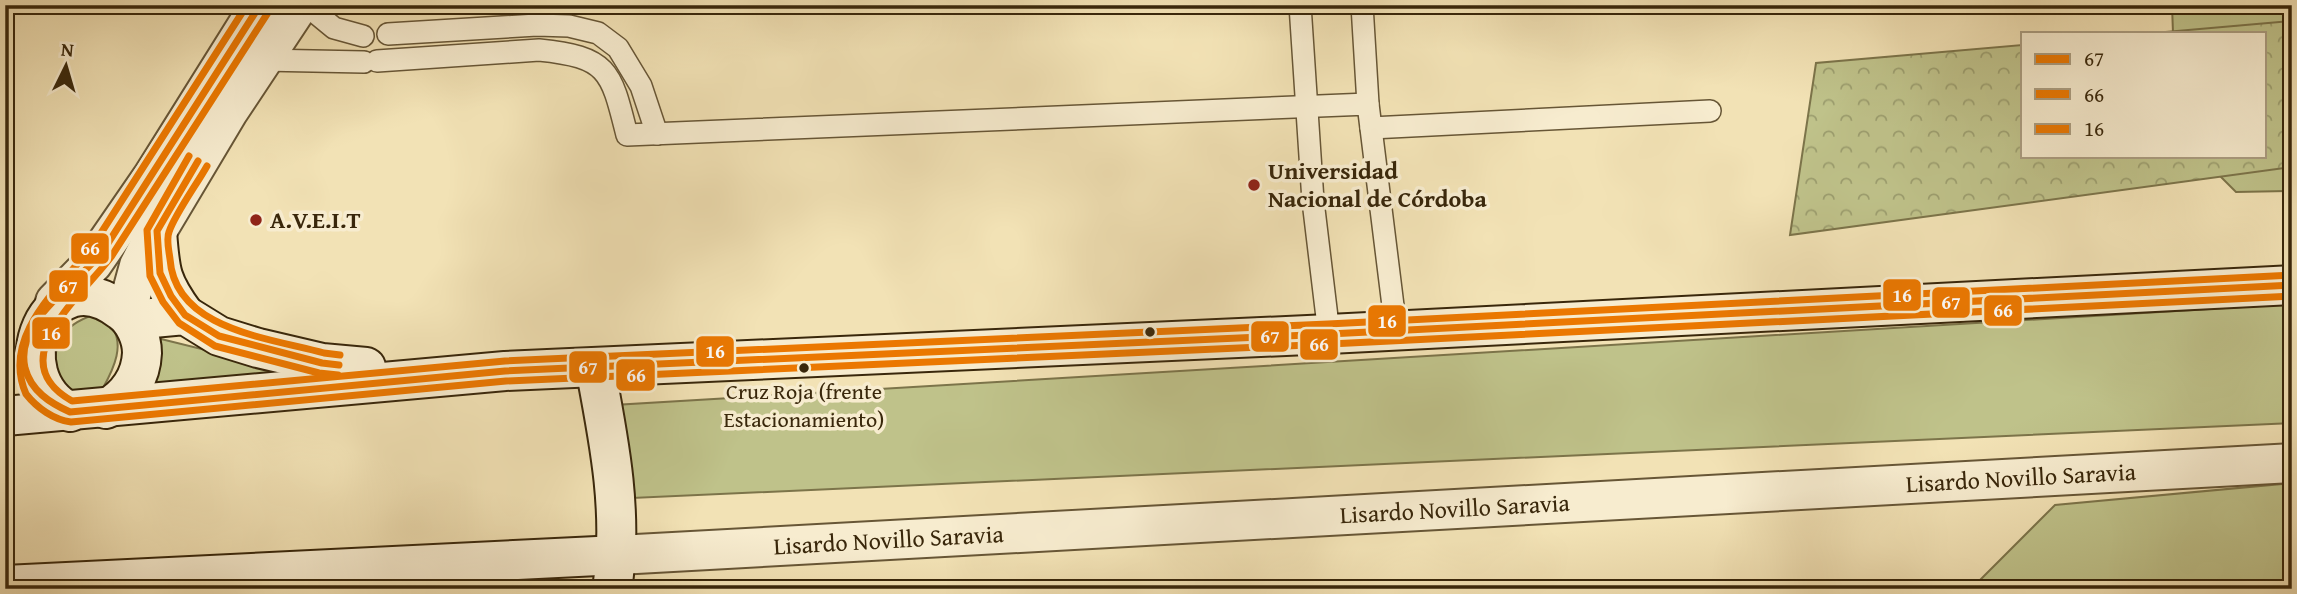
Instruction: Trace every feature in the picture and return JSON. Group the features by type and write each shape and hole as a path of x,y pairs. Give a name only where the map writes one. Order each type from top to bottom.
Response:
{"main road":[{"path":"5,320 52,304 69,297 100,298 128,317 142,348 142,363 130,390 119,401 88,410 51,405 37,392 27,376 23,356 26,337 34,320 52,304 93,263 153,176 260,5"},
{"path":"128,317 139,266 157,231 299,5"},
{"path":"157,231 160,273 171,296 185,315 219,336 322,363 359,367 505,371"},
{"path":"5,416 505,371 1329,334 2292,285"},
{"path":"128,317 185,315"},
{"path":"595,368 609,436 615,572"},
{"name":"Lisardo Novillo Saravia","path":"18,586 615,572 2292,463"}],"lane":[{"path":"306,5 334,28 363,36"},
{"path":"1300,5 1313,201 1329,334"},
{"path":"1362,5 1368,104 1396,330"},
{"path":"388,34 537,25 569,26 598,33 618,48 642,86 657,134"},
{"path":"262,60 370,61 539,50 565,53 592,59 610,78 627,135 1368,104"},
{"path":"1371,128 1710,111"}],"green space":[{"path":"2172,5 2292,5 2292,191 2236,192 2202,158 2266,158 2266,32 2173,32"},
{"path":"2292,21 2292,167 1790,235 1816,63 2021,45 2021,158 2266,158 2266,32 2166,32"},
{"path":"2292,304 2292,423 632,498 614,405"},
{"path":"93,315 107,323 117,339 118,347 111,373 103,388 87,393 70,391 54,376 58,345 67,330"},
{"path":"153,337 318,378 140,396"},
{"path":"2292,483 2292,589 1971,589 2055,505"}],"transit line":[{"name":"66","path":"247,5 94,244 52,294 28,331 21,351 20,372 26,394 52,416 71,422 506,381 1330,344 2292,296"},
{"name":"67","path":"260,5 103,251 50,304 29,334 24,351 28,376 42,395 70,412 505,371 1329,334 2292,285"},
{"name":"16","path":"269,11 111,257 66,309 53,329 45,348 44,367 52,385 72,401 505,361 1328,324 2291,275"},
{"name":"66","path":"189,156 147,230 150,276 163,302 179,323 215,346 319,373 338,375"},
{"name":"67","path":"198,161 157,231 160,273 171,296 185,315 219,336 339,365"},
{"name":"16","path":"207,166 168,235 176,283 189,302 207,316 229,327 278,342 340,355"}],"place":[{"name":"Universidad Nacional de Córdoba","path":"1254,185"},
{"name":"A.V.E.I.T","path":"256,220"},
{"name":"Cruz Roja (frente Estacionamiento)","path":"804,368"}]}
